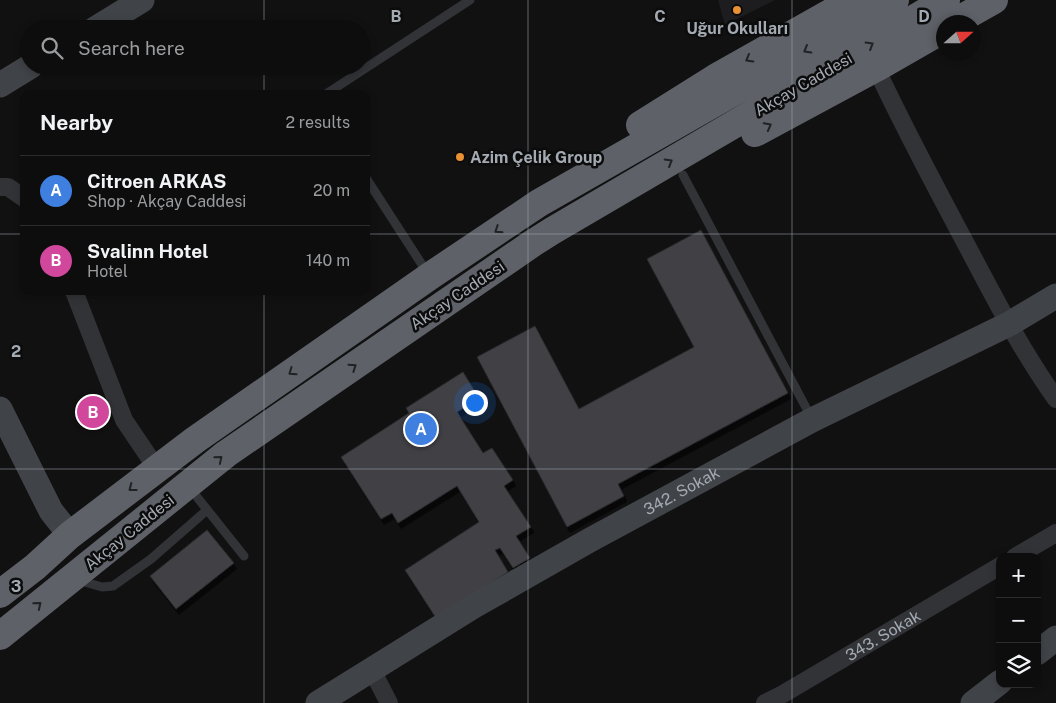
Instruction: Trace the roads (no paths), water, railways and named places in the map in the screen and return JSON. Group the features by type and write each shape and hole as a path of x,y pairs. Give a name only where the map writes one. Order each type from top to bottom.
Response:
{"highway":[{"path":"539,203 578,164 715,78 853,0"},
{"name":"Akçay Caddesi","path":"0,594 35,567 70,535 203,434 430,276 539,203 895,0"},
{"name":"Akçay Caddesi","path":"0,636 226,454 552,231 946,0"},
{"path":"967,15 994,0"},
{"path":"552,231 638,200 936,34"}],"street":[{"path":"110,20 142,0"},
{"path":"876,68 898,115 1009,324 1056,399"},
{"path":"0,85 20,73"},
{"path":"0,186 8,187 20,195"},
{"path":"76,295 124,420 157,469"},
{"name":"342. Sokak","path":"318,703 474,606 573,550 812,420 1009,324 1056,296"},
{"path":"0,409 51,511 70,535"},
{"path":"1022,553 1056,533"},
{"name":"343. Sokak","path":"765,703 996,568"},
{"path":"1041,650 1056,638"},
{"path":"372,670 389,703"},
{"path":"974,703 996,685"}],"lane":[{"path":"370,65 470,0"},
{"path":"332,90 355,75"},
{"path":"683,175 812,420"},
{"path":"370,184 430,276"},
{"path":"187,484 244,556"},
{"path":"72,578 102,587 114,586 151,559 208,510"}],"place":[{"name":"Uğur Okulları","path":"737,10"},
{"name":"Azim Çelik Group","path":"460,157"},
{"name":"Svalinn Hotel","path":"93,412"},
{"name":"Citroen ARKAS","path":"421,429"}]}
